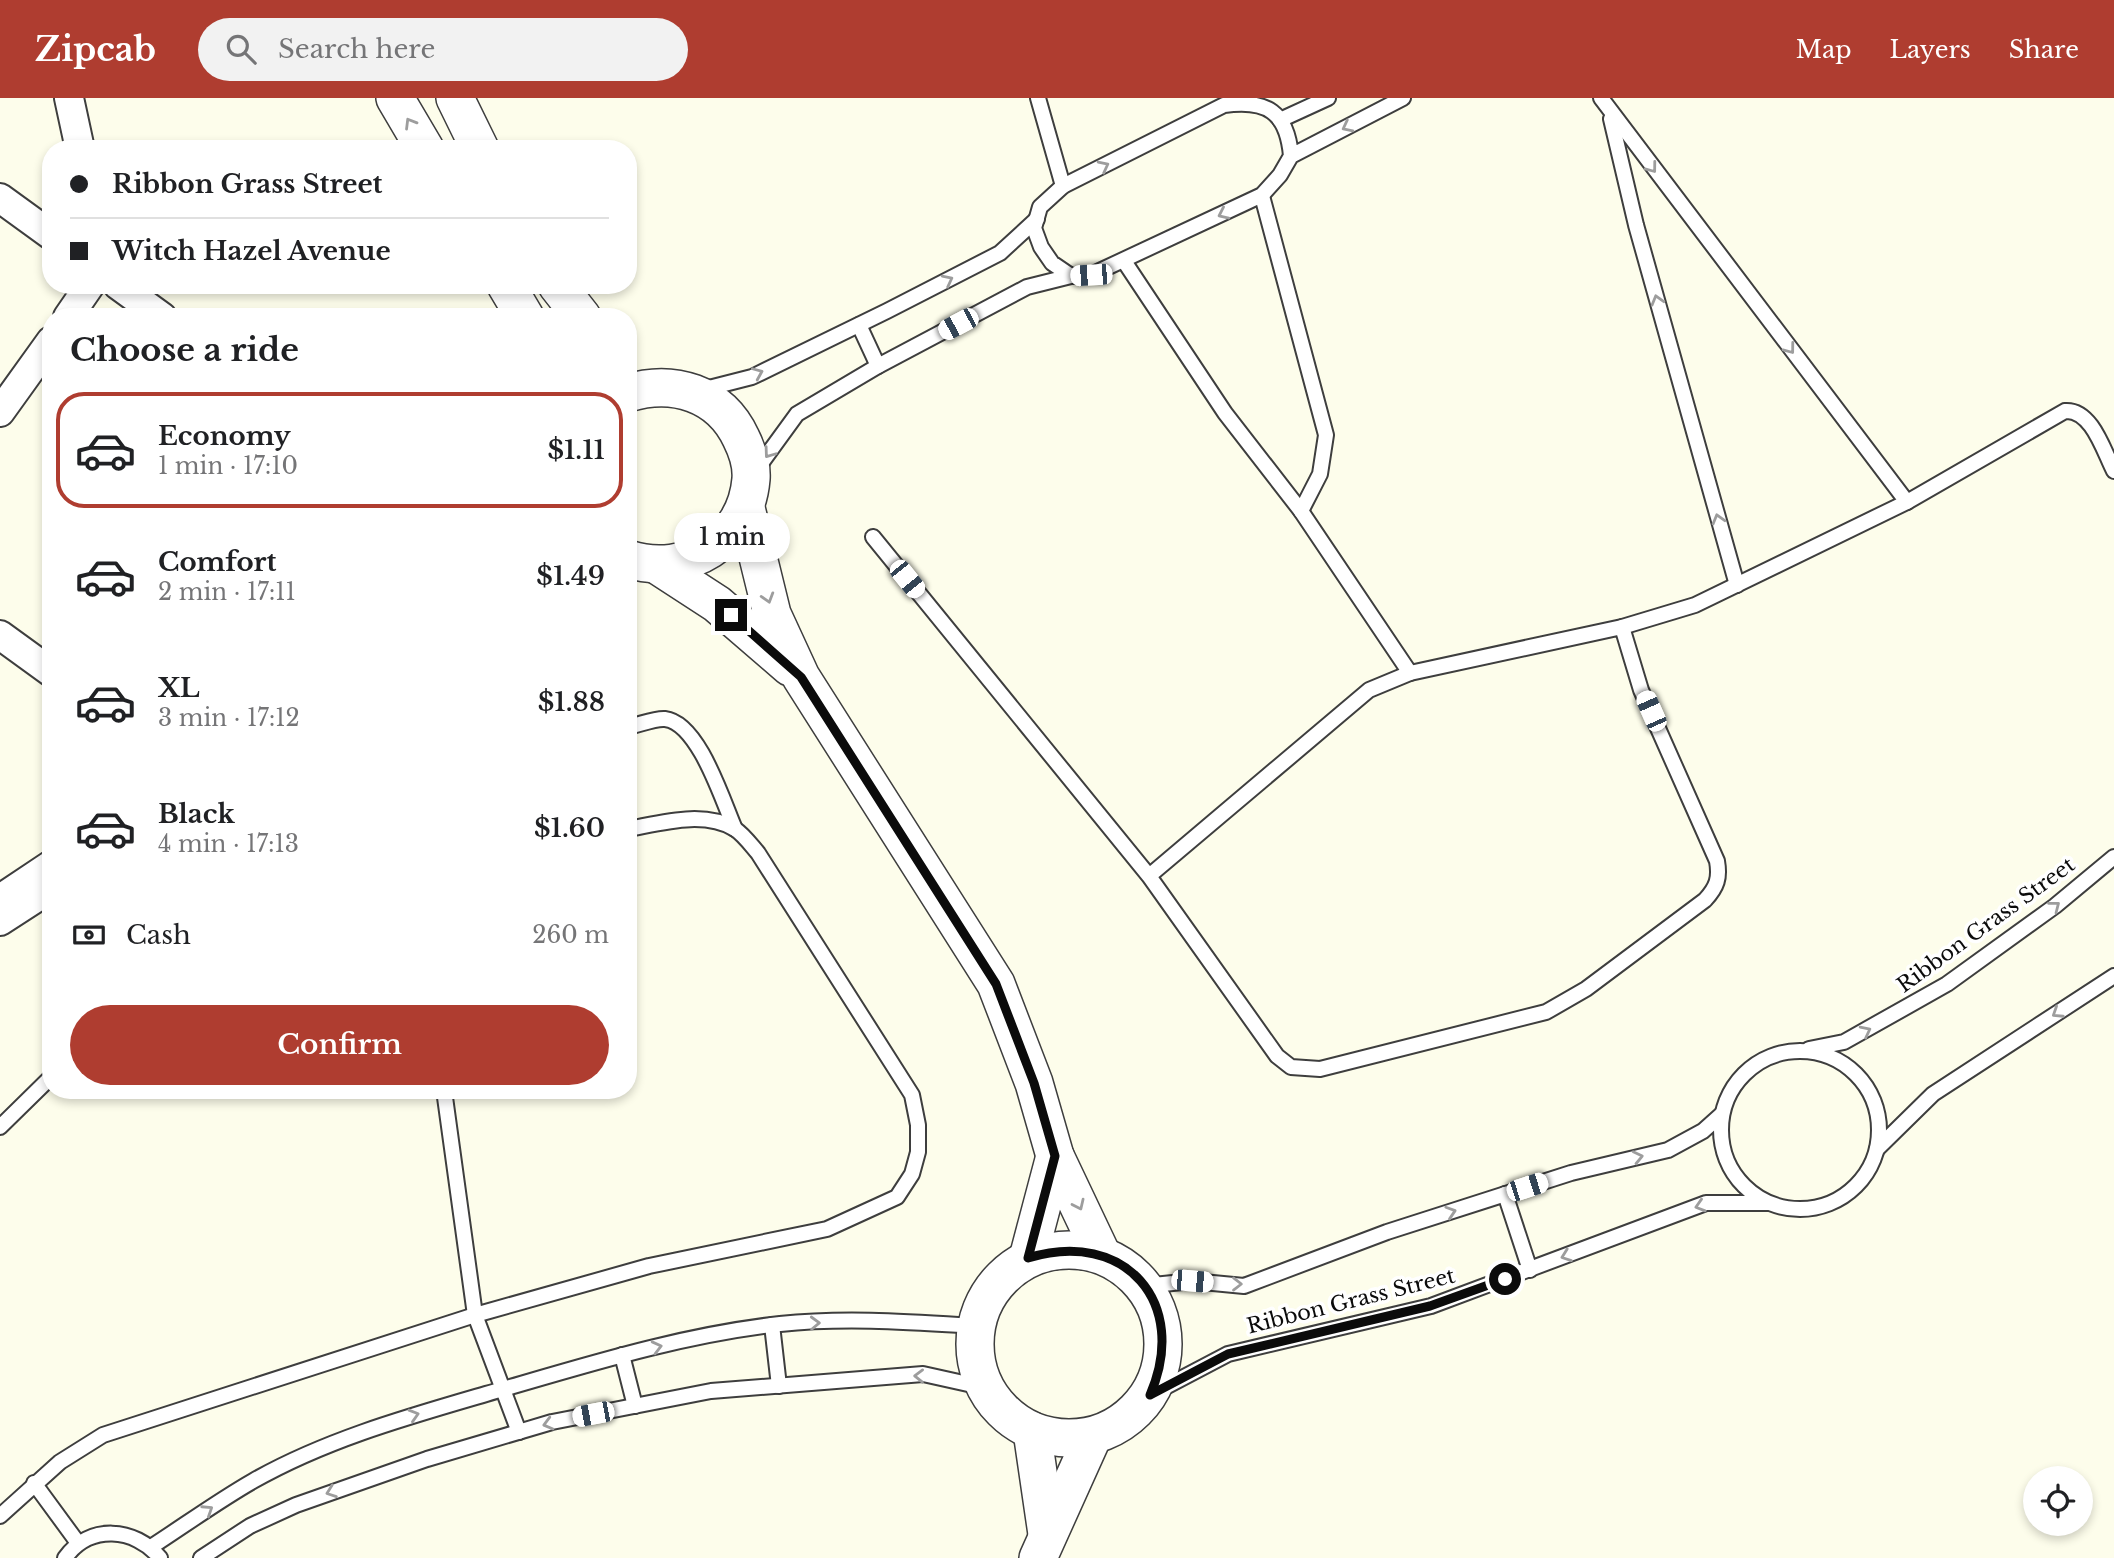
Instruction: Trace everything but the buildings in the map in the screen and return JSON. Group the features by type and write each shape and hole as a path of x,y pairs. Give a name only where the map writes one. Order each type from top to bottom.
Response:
{"street":[{"path":"69,98 78,140"},
{"path":"395,98 420,140"},
{"path":"455,98 476,140"},
{"path":"0,198 42,228"},
{"path":"130,294 150,308"},
{"path":"564,294 575,308"},
{"path":"0,412 42,354"},
{"path":"641,390 692,392 716,405 735,425 747,450 749,492 772,614 801,677 996,984 1034,1083 1055,1156 1102,1255"},
{"path":"637,561 685,562 711,551 732,532 749,492"},
{"path":"637,562 717,604 801,677"},
{"path":"0,635 42,665"},
{"path":"0,899 42,871"},
{"path":"0,921 42,894"},
{"path":"1028,1258 1055,1156"},
{"path":"1065,1250 1102,1255 1125,1268 1144,1286 1159,1311 1164,1340 1162,1368 1150,1395 1135,1413 1115,1427 1093,1436 1052,1438 1032,1431 997,1406 986,1388 975,1358 976,1326 985,1298 1004,1275 1028,1258 1065,1250"},
{"path":"1032,1431 1042,1546"},
{"path":"1042,1546 1093,1436"}],"lane":[{"path":"1038,98 1063,186"},
{"path":"1280,120 1328,98"},
{"path":"749,492 797,414 878,366 1027,287 1071,275 1091,275 1262,196 1280,175 1291,156 1403,98"},
{"path":"1601,98 1610,114 1907,502"},
{"path":"1071,275 1052,263 1041,247 1034,228 1040,207 1063,186 1221,102 1250,101 1272,110 1289,131 1291,156"},
{"path":"1610,114 1636,225 1737,585"},
{"path":"1262,196 1325,435 1320,474 1301,511"},
{"path":"692,392 752,377 859,325 1000,253 1037,219"},
{"path":"1124,261 1225,412 1301,511 1410,673"},
{"path":"859,325 878,366"},
{"path":"1149,876 1369,690 1410,673 1622,627 1695,606 1907,502 2065,411 2078,412 2087,419 2114,471"},
{"path":"873,537 1149,876 1277,1056 1291,1067 1320,1069 1546,1012 1564,1004 1705,900 1714,890 1720,875 1717,861 1642,690 1622,627"},
{"path":"0,1516 34,1483 103,1435 475,1315 649,1266 827,1229 897,1196 912,1174 918,1152 918,1125 912,1095 758,853 735,830 696,741 685,728 666,719 637,725"},
{"path":"637,828 695,819 735,830"},
{"name":"Ribbon Grass Street","path":"1768,1203 1745,1188 1729,1166 1721,1141 1722,1114 1731,1089 1750,1068 1773,1055 1844,1042 1947,984 2055,906 2114,857"},
{"name":"Ribbon Grass Street","path":"1877,1149 1933,1094 2114,976"},
{"name":"Ribbon Grass Street","path":"1150,1395 1228,1354 1430,1306 1706,1203 1768,1203 1795,1210 1822,1206 1847,1194 1866,1174 1877,1149 1878,1121 1870,1093 1853,1071 1829,1056 1801,1051"},
{"path":"0,1127 42,1086"},
{"path":"445,1099 475,1315 519,1432"},
{"name":"Ribbon Grass Street","path":"1144,1286 1192,1281 1244,1286 1387,1233 1572,1172 1668,1150 1703,1130 1722,1114"},
{"path":"1505,1194 1530,1270"},
{"path":"65,1558 78,1544 96,1535 116,1532 135,1537 155,1553 253,1481 309,1454 408,1417 622,1355 699,1337 772,1325 878,1320 976,1326"},
{"path":"772,1325 779,1386"},
{"path":"622,1355 635,1406"},
{"path":"201,1558 250,1526 296,1505 427,1459 552,1422 711,1391 923,1374 986,1388"},
{"path":"34,1483 78,1544"}],"route":[{"path":"731,615 801,677 996,984 1034,1083 1055,1156 1028,1258 1052,1251 1077,1249 1102,1255 1125,1268 1144,1286 1159,1311 1164,1340 1162,1368 1150,1395 1228,1354 1430,1306 1505,1279"}]}
